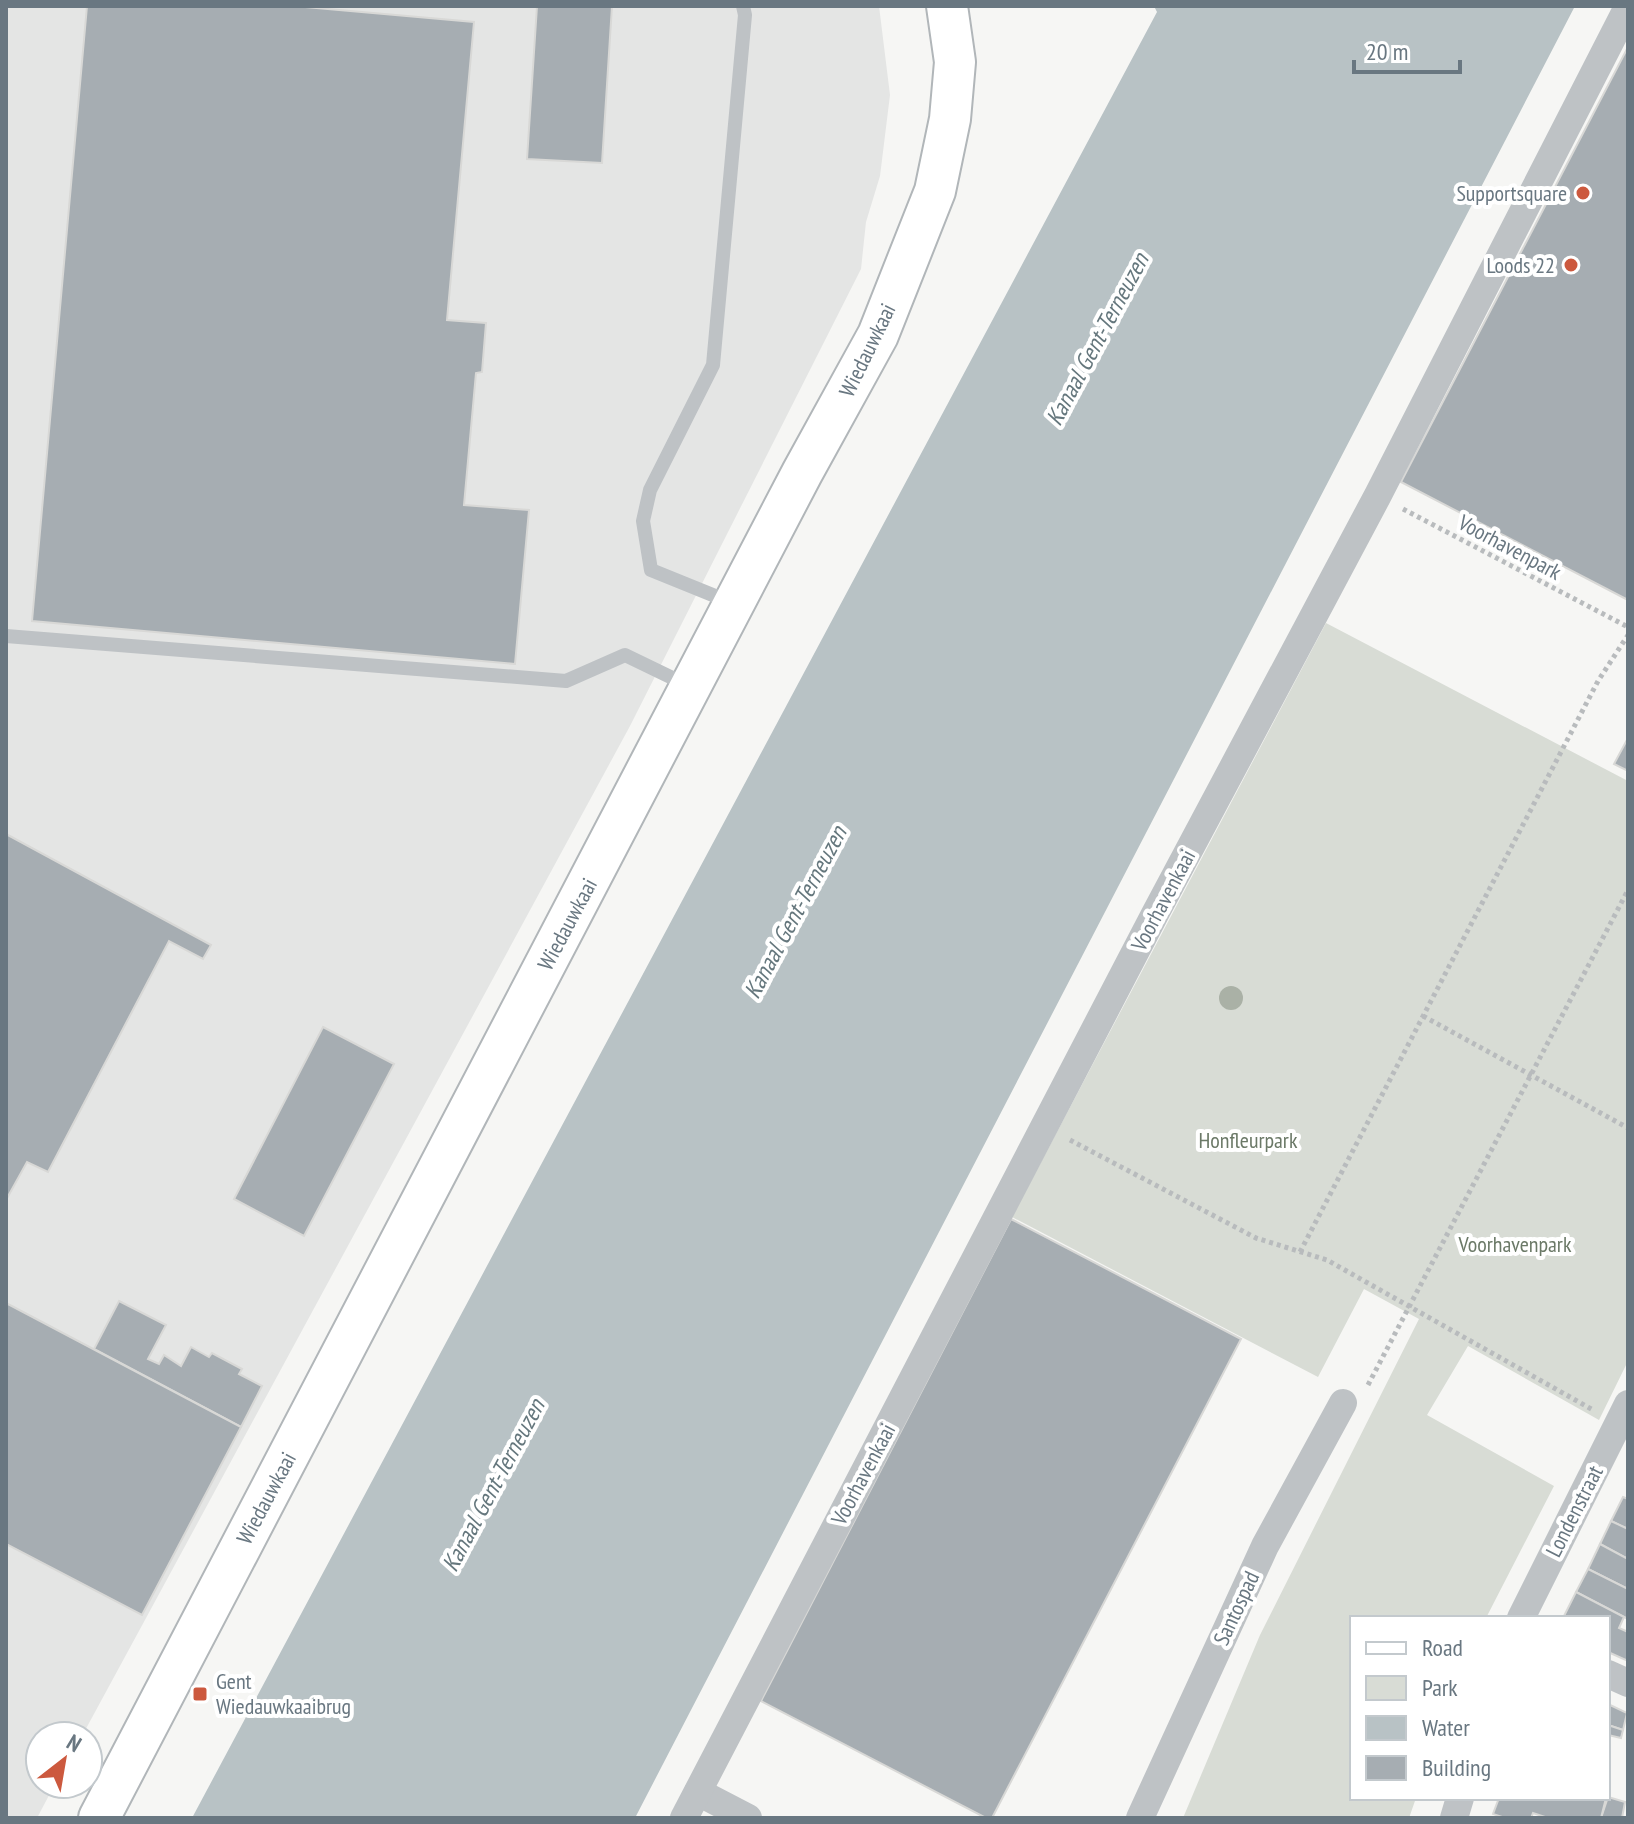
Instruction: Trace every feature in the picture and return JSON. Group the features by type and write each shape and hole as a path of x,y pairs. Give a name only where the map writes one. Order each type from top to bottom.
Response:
{"main road":[{"name":"Wiedauwkaai","path":"99,1818 802,473 878,335 935,191 950,119 955,62 947,6"}],"street":[{"name":"Voorhavenkaai","path":"684,1818 1378,495 1628,7"},
{"name":"Santospad","path":"1140,1818 1265,1546 1343,1403"},
{"name":"Londenstraat","path":"1522,1616 1623,1414"},
{"path":"698,1792 748,1818"}],"lane":[{"path":"734,603 651,570 643,521 650,490 713,365 745,15 743,6"},
{"path":"6,636 566,681 625,655 691,687"}],"path":[{"name":"Voorhavenpark","path":"1378,495 1628,627"},
{"path":"1300,1252 1598,681 1628,635"},
{"path":"1343,1403 1371,1383 1628,890"},
{"path":"1423,1016 1628,1128"},
{"path":"1045,1127 1256,1238 1327,1260 1410,1307 1623,1414"}],"shaded area":[{"path":"6,6 879,6 890,95 880,176 866,222 861,269 630,726 91,1720 24,1720 24,1800 47,1800 37,1818 6,1818"}],"green space":[{"name":"Honfleurpark","path":"1326,623 1628,781 1628,1361 1599,1420 1468,1346 1427,1415 1554,1486 1487,1616 1350,1616 1350,1800 1415,1800 1409,1818 1183,1818 1260,1635 1419,1319 1364,1289 1318,1377 1012,1217"}],"water":[{"name":"Kanaal Gent-Terneuzen","path":"1154,6 1575,6 635,1818 192,1818 1157,12"}],"building":[{"path":"87,6 294,6 474,22 447,320 486,323 482,372 476,373 464,505 529,510 515,664 32,621"},
{"path":"537,6 612,6 602,163 527,159"},
{"name":"Loods 22","path":"1628,47 1628,600 1401,482"},
{"path":"1628,738 1628,771 1614,764"},
{"path":"6,834 211,945 203,959 169,941 48,1172 27,1162 6,1200"},
{"path":"323,1027 394,1064 304,1236 234,1199"},
{"path":"1011,1219 1241,1339 992,1818 986,1818 761,1701"},
{"path":"119,1301 166,1325 148,1359 159,1364 164,1355 181,1366 191,1347 209,1357 212,1353 242,1369 239,1374 262,1386 241,1427 94,1349"},
{"path":"6,1303 241,1427 142,1615 6,1544"},
{"path":"1623,1497 1628,1499 1628,1529 1611,1521"},
{"path":"1611,1521 1628,1529 1628,1559 1600,1544"},
{"path":"1600,1544 1628,1559 1628,1589 1588,1569"},
{"path":"1588,1569 1628,1589 1628,1619 1576,1592"},
{"path":"1576,1592 1624,1617 1619,1628 1628,1632 1628,1661 1610,1653 1610,1616 1564,1616"},
{"path":"1610,1705 1627,1713 1623,1730 1610,1726"},
{"path":"1610,1726 1623,1730 1621,1738 1610,1735"},
{"path":"1610,1798 1625,1802 1622,1818 1601,1818"},
{"path":"1498,1800 1606,1800 1601,1818 1548,1818 1533,1813 1531,1818 1505,1818 1493,1814"}],"place":[{"name":"Supportsquare","path":"1583,193"},
{"name":"Loods 22","path":"1571,265"},
{"name":"Gent Wiedauwkaaibrug","path":"200,1694"}]}
